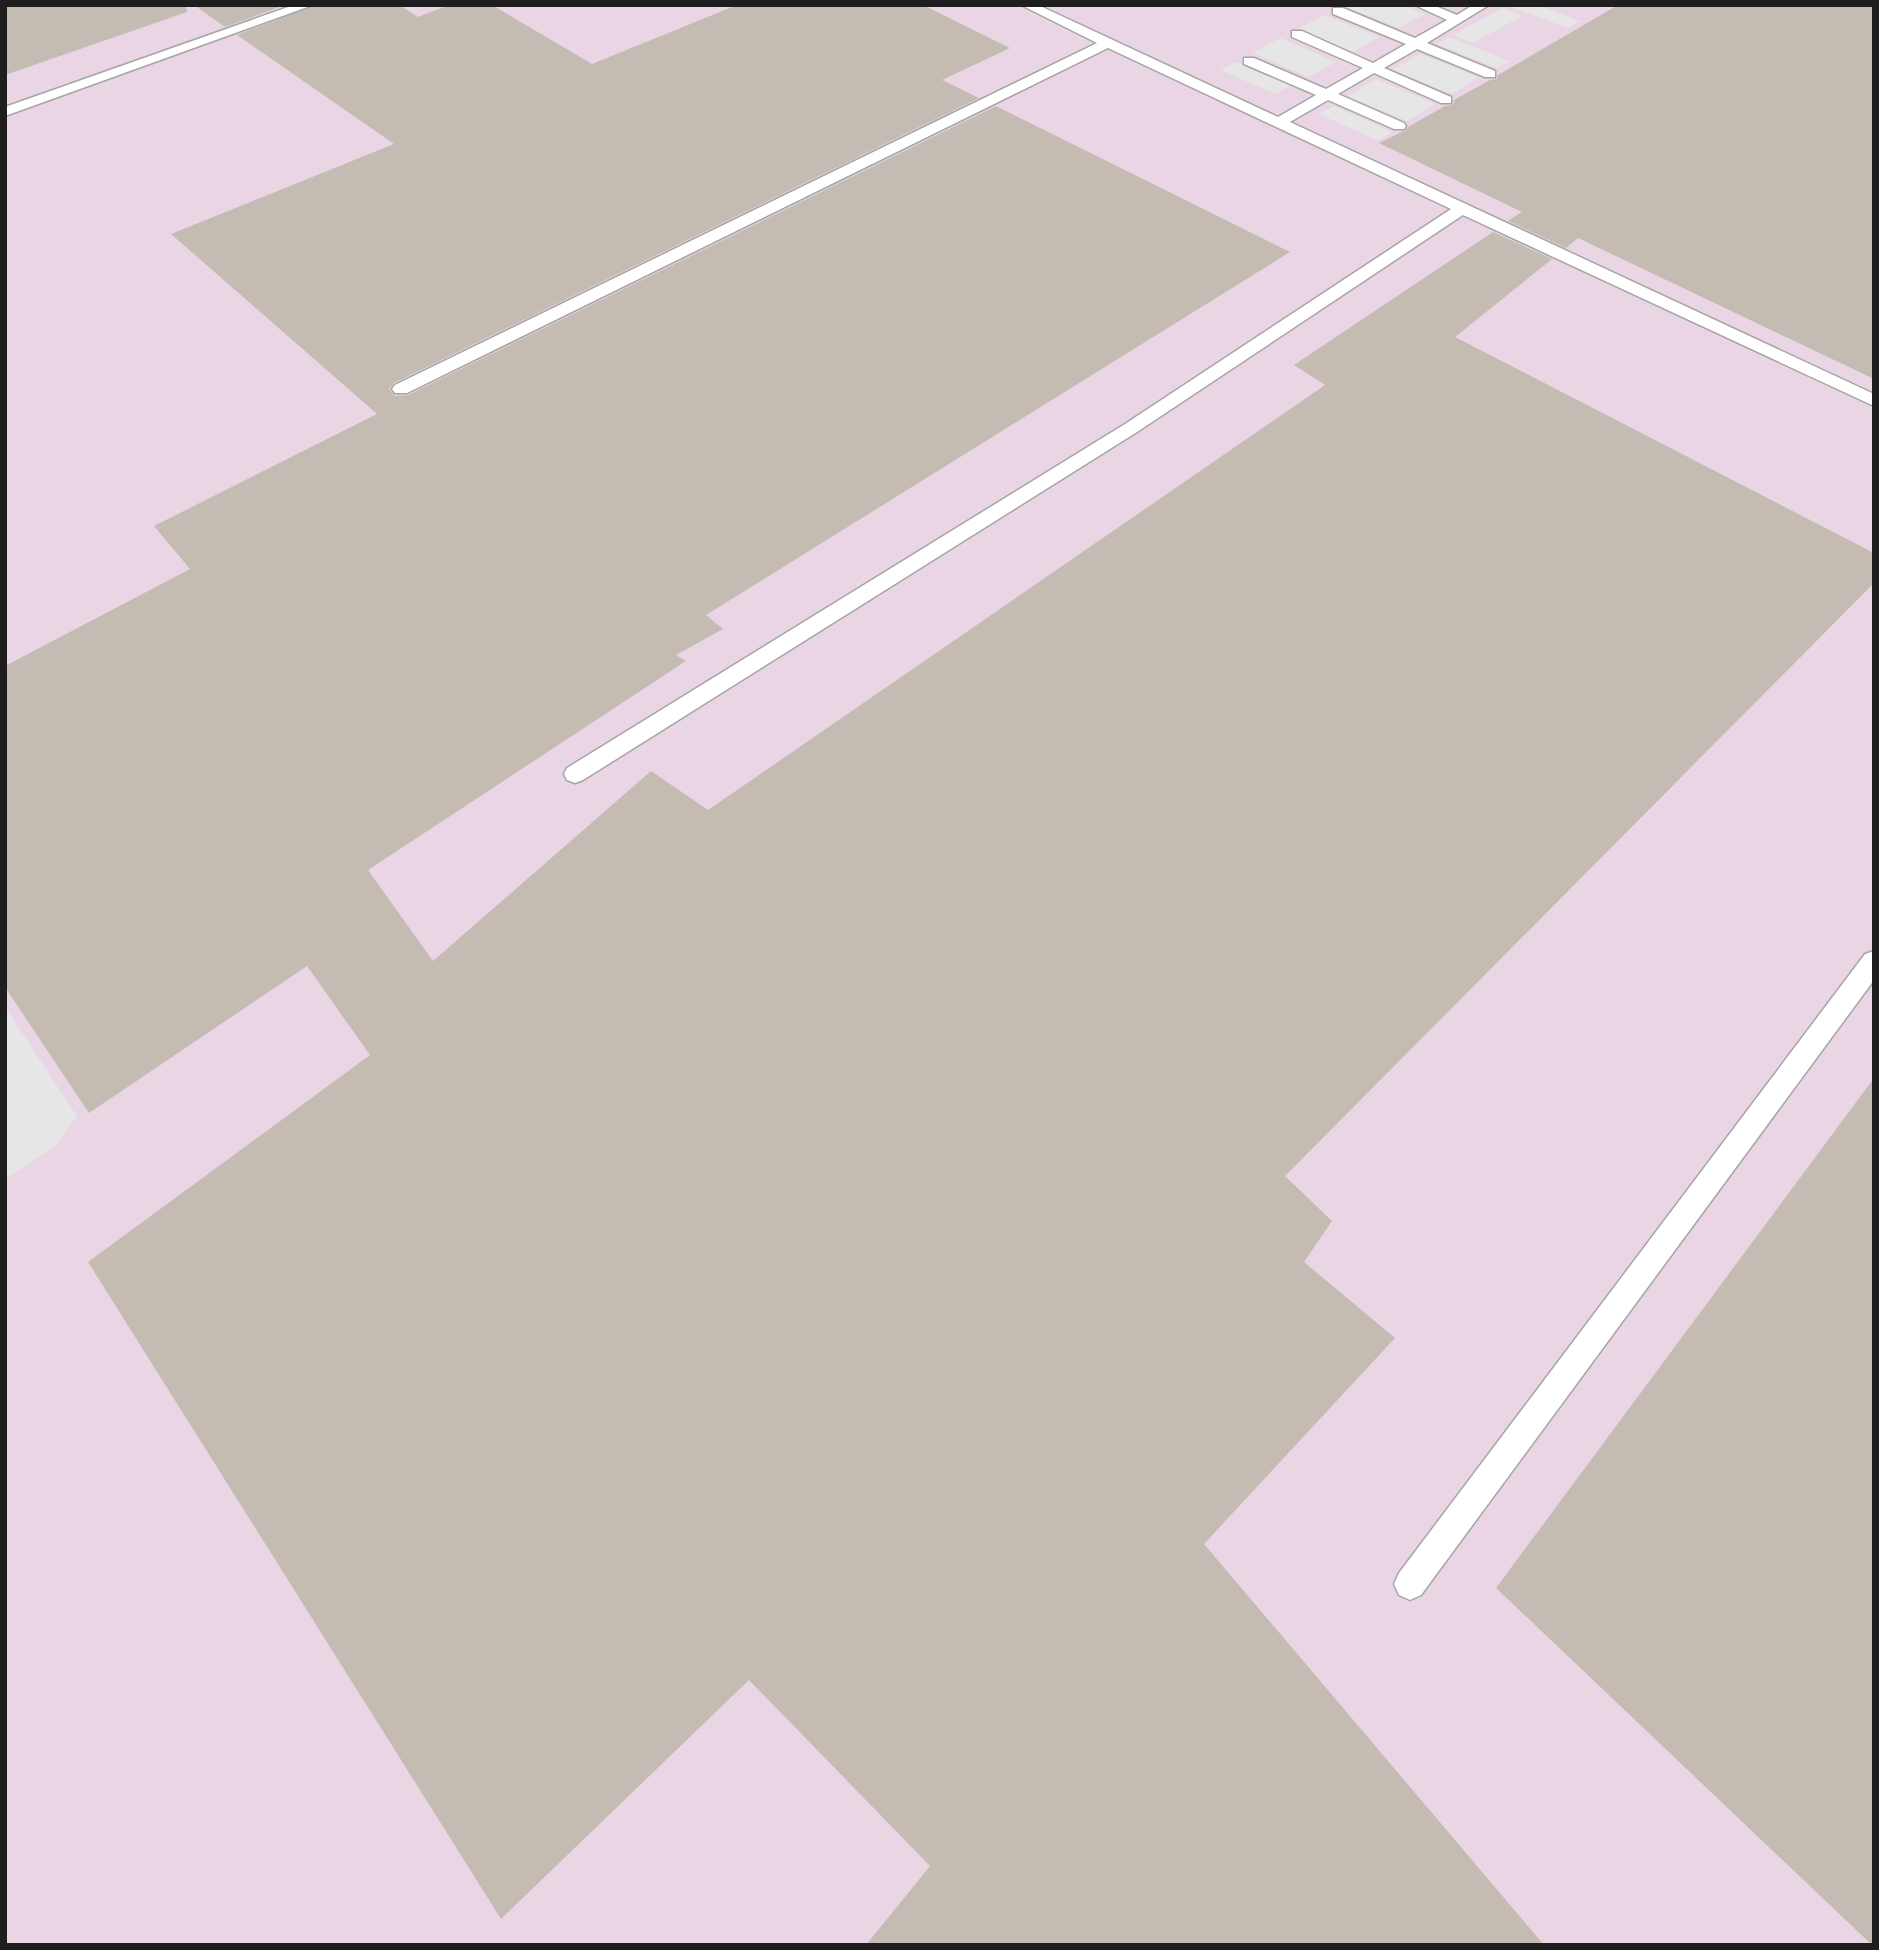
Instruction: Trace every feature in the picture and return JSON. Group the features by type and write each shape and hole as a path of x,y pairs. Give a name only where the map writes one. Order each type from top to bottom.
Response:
{"lane":[{"path":"5,112 307,5"},
{"path":"1027,5 1874,401"},
{"path":"1421,5 1458,20"},
{"path":"1278,123 1483,5"},
{"path":"1338,11 1490,74"},
{"path":"1297,34 1446,100"},
{"path":"401,389 1108,43"},
{"path":"1249,61 1399,126"},
{"path":"575,774 1131,428 1462,209"},
{"path":"1410,1584 1874,961"}],"shaded area":[{"path":"5,5 1874,5 1874,1945 5,1945"},
{"path":"1403,5 1425,14 1399,28 1344,6"},
{"path":"1538,5 1580,21 1568,28 1508,6"},
{"path":"1502,8 1522,16 1473,43 1453,35"},
{"path":"1324,15 1379,37 1353,52 1298,29"},
{"path":"1450,37 1509,61 1497,68 1437,44"},
{"path":"1280,38 1336,62 1308,77 1253,53"},
{"path":"1420,54 1478,77 1452,94 1393,70"},
{"path":"1236,62 1290,86 1275,94 1221,70"},
{"path":"1376,79 1435,104 1407,121 1348,96"},
{"path":"1334,106 1392,132 1378,141 1319,114"},
{"path":"5,1007 77,1116 56,1146 5,1179"}],"building":[{"path":"5,5 186,5 187,12 5,75"},
{"path":"194,5 285,5 225,27"},
{"path":"315,5 399,5 418,17 449,5 492,5 592,64 737,5 923,5 1010,48 942,80 979,98 394,383 389,389 395,396 408,395 996,106 1290,252 706,615 723,629 676,655 686,661 368,870 433,961 651,771 708,810 1325,385 1294,365 1493,232 1552,259 1455,337 1874,553 1874,583 1285,1176 1332,1221 1304,1262 1395,1338 1204,1544 1544,1945 866,1945 930,1866 749,1680 501,1919 88,1262 370,1055 307,966 89,1113 5,987 5,666 190,569 154,526 377,414 171,234 394,144 237,35"},
{"path":"1618,5 1874,5 1874,379 1578,238 1566,248 1508,221 1522,212 1379,143 1445,106 1453,105 1454,100 1490,80 1497,79 1498,75"},
{"path":"1874,1078 1874,1945 1872,1945 1496,1588"}]}
